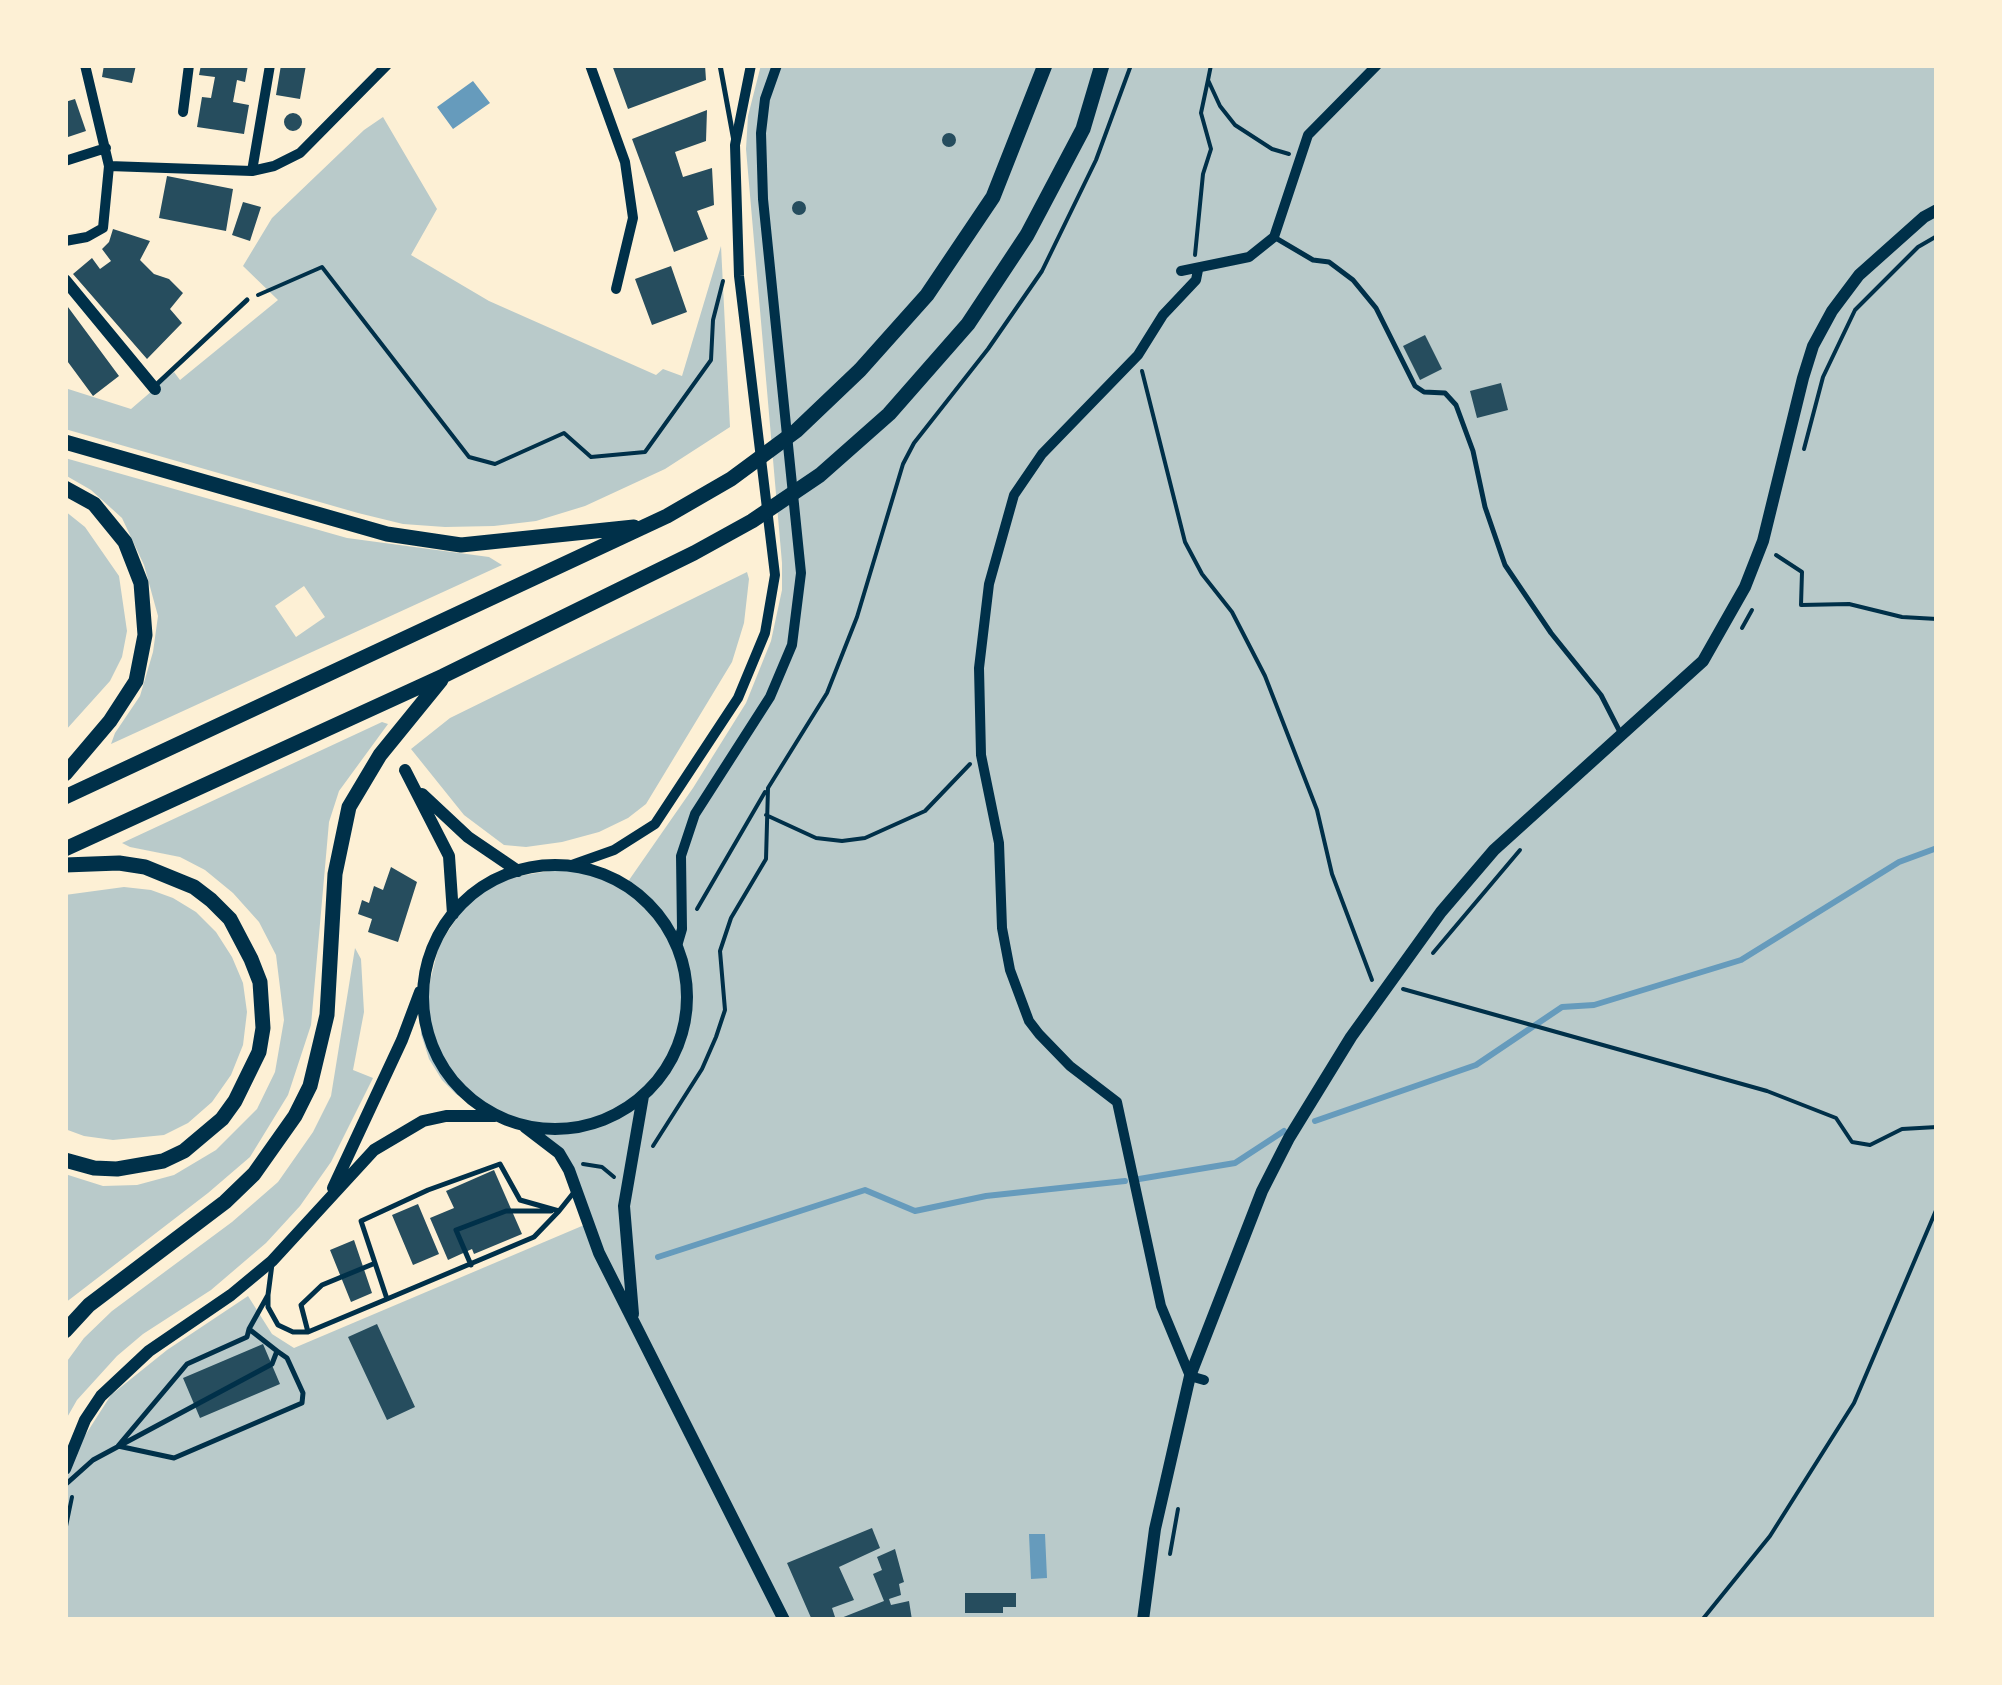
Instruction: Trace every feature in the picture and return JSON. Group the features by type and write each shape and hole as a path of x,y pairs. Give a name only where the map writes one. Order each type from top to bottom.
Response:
{"highway":[{"path":"65,797 648,526 731,479 796,430 860,370 927,295 993,197 1045,65"},
{"path":"65,848 444,676 694,553 820,475 889,414 968,324 1027,235 1083,128 1102,65"},
{"path":"65,442 388,534 461,545 648,526"},
{"path":"65,488 94,504 125,542 141,583 146,635 136,681 110,721 65,774"},
{"path":"65,1331 89,1305 225,1202 254,1174 295,1116 310,1086 324,1028 334,874 350,808 380,756 444,676"},
{"path":"65,865 119,863 145,867 194,887 230,919 243,938 260,982 263,1007 259,1052 248,1078 222,1119 202,1138 163,1161 140,1166 94,1168 65,1160"}],"street":[{"path":"65,242 103,228 106,213 109,166 85,65"},
{"path":"182,112 189,65"},
{"path":"252,171 270,65"},
{"path":"109,166 252,171 274,166 300,153 387,65"},
{"path":"590,65 625,162 633,218 616,289"},
{"path":"328,1197 402,1040 438,941 453,914 472,895 518,871 569,866 614,850 655,824 738,698 766,633 774,575 739,276 734,145 751,65"},
{"path":"677,946 682,929 680,856 696,814 770,697 792,645 801,573 763,199 760,133 776,65"},
{"path":"1180,272 1248,257 1274,237 1308,136 1377,65"},
{"path":"65,162 106,148"},
{"path":"1143,1620 1155,1529 1197,1378 1262,1192 1317,1088 1441,912 1494,850 1703,661 1745,588 1763,541 1802,378 1832,311 1858,275 1937,210"},
{"path":"1197,1378 1174,1344 1161,1306 1117,1102 1070,1066 1040,1034 1030,1021 1010,970 1002,928 999,842 981,755 982,638 989,584 1014,495 1042,454 1138,356 1163,314 1196,280 1198,270"},
{"path":"65,280 154,388"},
{"path":"406,770 450,856 453,914"},
{"path":"417,789 468,837 518,871"},
{"path":"424,980 424,1016 430,1042 441,1064 456,1086 498,1116 548,1129 598,1122 643,1096 666,1069 681,1038 687,992 677,946 659,916 634,891 592,871 569,866"},
{"path":"634,1327 624,1237 627,1182 643,1096"},
{"path":"65,1469 85,1420 101,1396 149,1351 231,1295 272,1261 374,1150 404,1130 446,1116 498,1116"},
{"path":"522,1125 558,1153 569,1170 599,1252 634,1327 784,1620"}],"lane":[{"path":"720,65 734,145"},
{"path":"1274,237 1313,260 1328,262 1353,280 1376,308 1415,386 1424,392 1444,392 1456,404 1505,565 1551,633 1601,694 1621,734"},
{"path":"154,388 247,300"},
{"path":"387,1300 361,1221 428,1190 500,1164 520,1200 559,1211"},
{"path":"272,1261 268,1307 278,1326 308,1332 534,1236 577,1189"},
{"path":"472,1265 456,1230 506,1210 559,1211"},
{"path":"308,1332 301,1305 322,1285 374,1264"},
{"path":"118,1446 186,1364 247,1336 268,1294"},
{"path":"118,1446 174,1458 302,1403 303,1393 288,1358 249,1329"},
{"path":"65,1485 93,1460 272,1364 277,1351"}],"path":[{"path":"682,929 705,899 746,820 827,694 857,616 902,464 1016,312 1042,271 1096,160 1130,65"},
{"path":"1198,270 1194,249 1196,227 1210,149 1202,113 1211,65"},
{"path":"1208,80 1220,106 1235,125 1272,149 1299,156"},
{"path":"247,300 322,267 470,457 495,464 564,433 591,456 645,452 711,360 713,320 724,277 739,276"},
{"path":"1138,356 1186,542 1202,574 1232,612 1265,676 1317,810 1332,874 1372,981 1386,990 1402,989 1767,1091 1836,1118 1852,1142 1870,1145 1902,1129 1937,1127"},
{"path":"1776,555 1802,572 1801,606 1849,604 1937,619"},
{"path":"766,816 816,838 865,838 925,811 981,755"},
{"path":"651,1150 702,1069 721,1023 725,1010 720,951 731,918 766,858 768,788"},
{"path":"569,1170 591,1163 627,1182"},
{"path":"1702,1620 1770,1536 1854,1403 1937,1208"}],"shaded area":[{"path":"761,65 1937,65 1937,1620 65,1620 65,1484 77,1448 111,1395 167,1350 248,1296 272,1334 294,1348 589,1223 574,1172 539,1134 479,1107 456,1094 442,1080 429,1059 421,1034 423,1010 439,945 466,904 486,887 507,878 561,869 588,871 627,883 746,703 771,641 782,590 782,563 746,149 748,116"},
{"path":"383,117 437,209 411,255 489,301 656,375 663,369 682,376 721,246 730,427 665,469 585,506 536,521 445,527 403,524 358,513 65,429 65,388 131,409 174,372 180,380 278,300 243,266 272,218 364,130"},
{"path":"65,458 347,538 489,557 502,565 111,744 140,696 153,652 158,616 144,565 122,518 91,490 65,475","holes":["304,586 325,617 296,637 275,606"]},
{"path":"65,511 85,527 119,576 127,631 122,657 110,681 65,731"},
{"path":"747,572 744,623 732,662 646,804 628,818 599,832 562,842 526,847 504,845 464,815 411,749 450,718"},
{"path":"382,722 388,724 339,791 329,822 311,1025 288,1095 250,1157 65,1303 65,1174 103,1186 137,1185 174,1175 216,1150 257,1109 275,1072 284,1020 276,955 259,922 233,893 205,870 180,857 122,843"},
{"path":"124,887 173,898 196,912 216,932 243,983 247,1012 243,1045 231,1075 212,1102 188,1123 164,1135 113,1140 65,1129 65,895"},
{"path":"355,948 361,959 364,1012 353,1070 373,1078 331,1162 300,1206 266,1243 211,1290 143,1334 117,1356 77,1400 65,1421 65,1364 84,1338 112,1311 232,1222 278,1182 313,1132 331,1096"}],"water":[{"path":"473,81 490,103 453,129 437,107"},
{"path":"1029,1534 1045,1534 1047,1578 1031,1579"}],"building":[{"path":"104,65 136,65 132,83 102,77"},
{"path":"201,65 248,65 245,82 237,80 233,102 249,105 244,134 197,127 202,97 211,98 215,77 199,75"},
{"path":"281,65 306,65 300,99 276,95"},
{"path":"612,65 705,65 706,80 628,109"},
{"path":"75,99 86,131 65,138 65,102"},
{"path":"707,110 706,141 675,152 683,177 712,168 714,205 697,211 708,239 674,252 632,139"},
{"path":"293,113 300,115 300,129 293,131 286,129 284,122 286,115"},
{"path":"949,133 956,140 949,147 942,140"},
{"path":"167,176 233,189 226,231 159,218"},
{"path":"799,201 806,208 799,215 792,208"},
{"path":"243,202 261,207 250,241 232,235"},
{"path":"113,229 150,241 140,260 183,293 170,309 182,323 147,359 73,274 92,258 100,269 111,261 102,249"},
{"path":"671,266 687,312 652,325 635,279"},
{"path":"65,303 119,376 93,396 65,358"},
{"path":"1425,335 1442,369 1420,380 1403,346"},
{"path":"1501,383 1508,410 1477,418 1470,391"},
{"path":"391,867 417,882 398,942 368,932 372,919 358,914 362,900 369,903 374,886 383,890"},
{"path":"494,1170 522,1234 448,1260 430,1218 454,1208 446,1191"},
{"path":"418,1204 439,1254 413,1265 392,1215"},
{"path":"354,1240 372,1293 351,1302 330,1250"},
{"path":"377,1324 415,1407 387,1420 348,1337"},
{"path":"263,1344 280,1384 200,1418 183,1378"},
{"path":"872,1528 880,1548 839,1567 854,1600 832,1608 836,1620 812,1620 787,1563"},
{"path":"895,1549 904,1582 899,1584 901,1595 889,1599 891,1605 909,1601 912,1620 836,1620 884,1601 873,1574 882,1570 877,1557"},
{"path":"965,1593 1016,1593 1016,1607 1003,1607 1003,1613 965,1613"}],"waterway":[{"path":"1315,1121 1476,1065 1562,1007 1594,1005 1741,960 1899,862 1937,848"},
{"path":"1139,1179 1235,1163 1284,1131"},
{"path":"658,1257 865,1190 915,1211 986,1196 1125,1181"}]}
